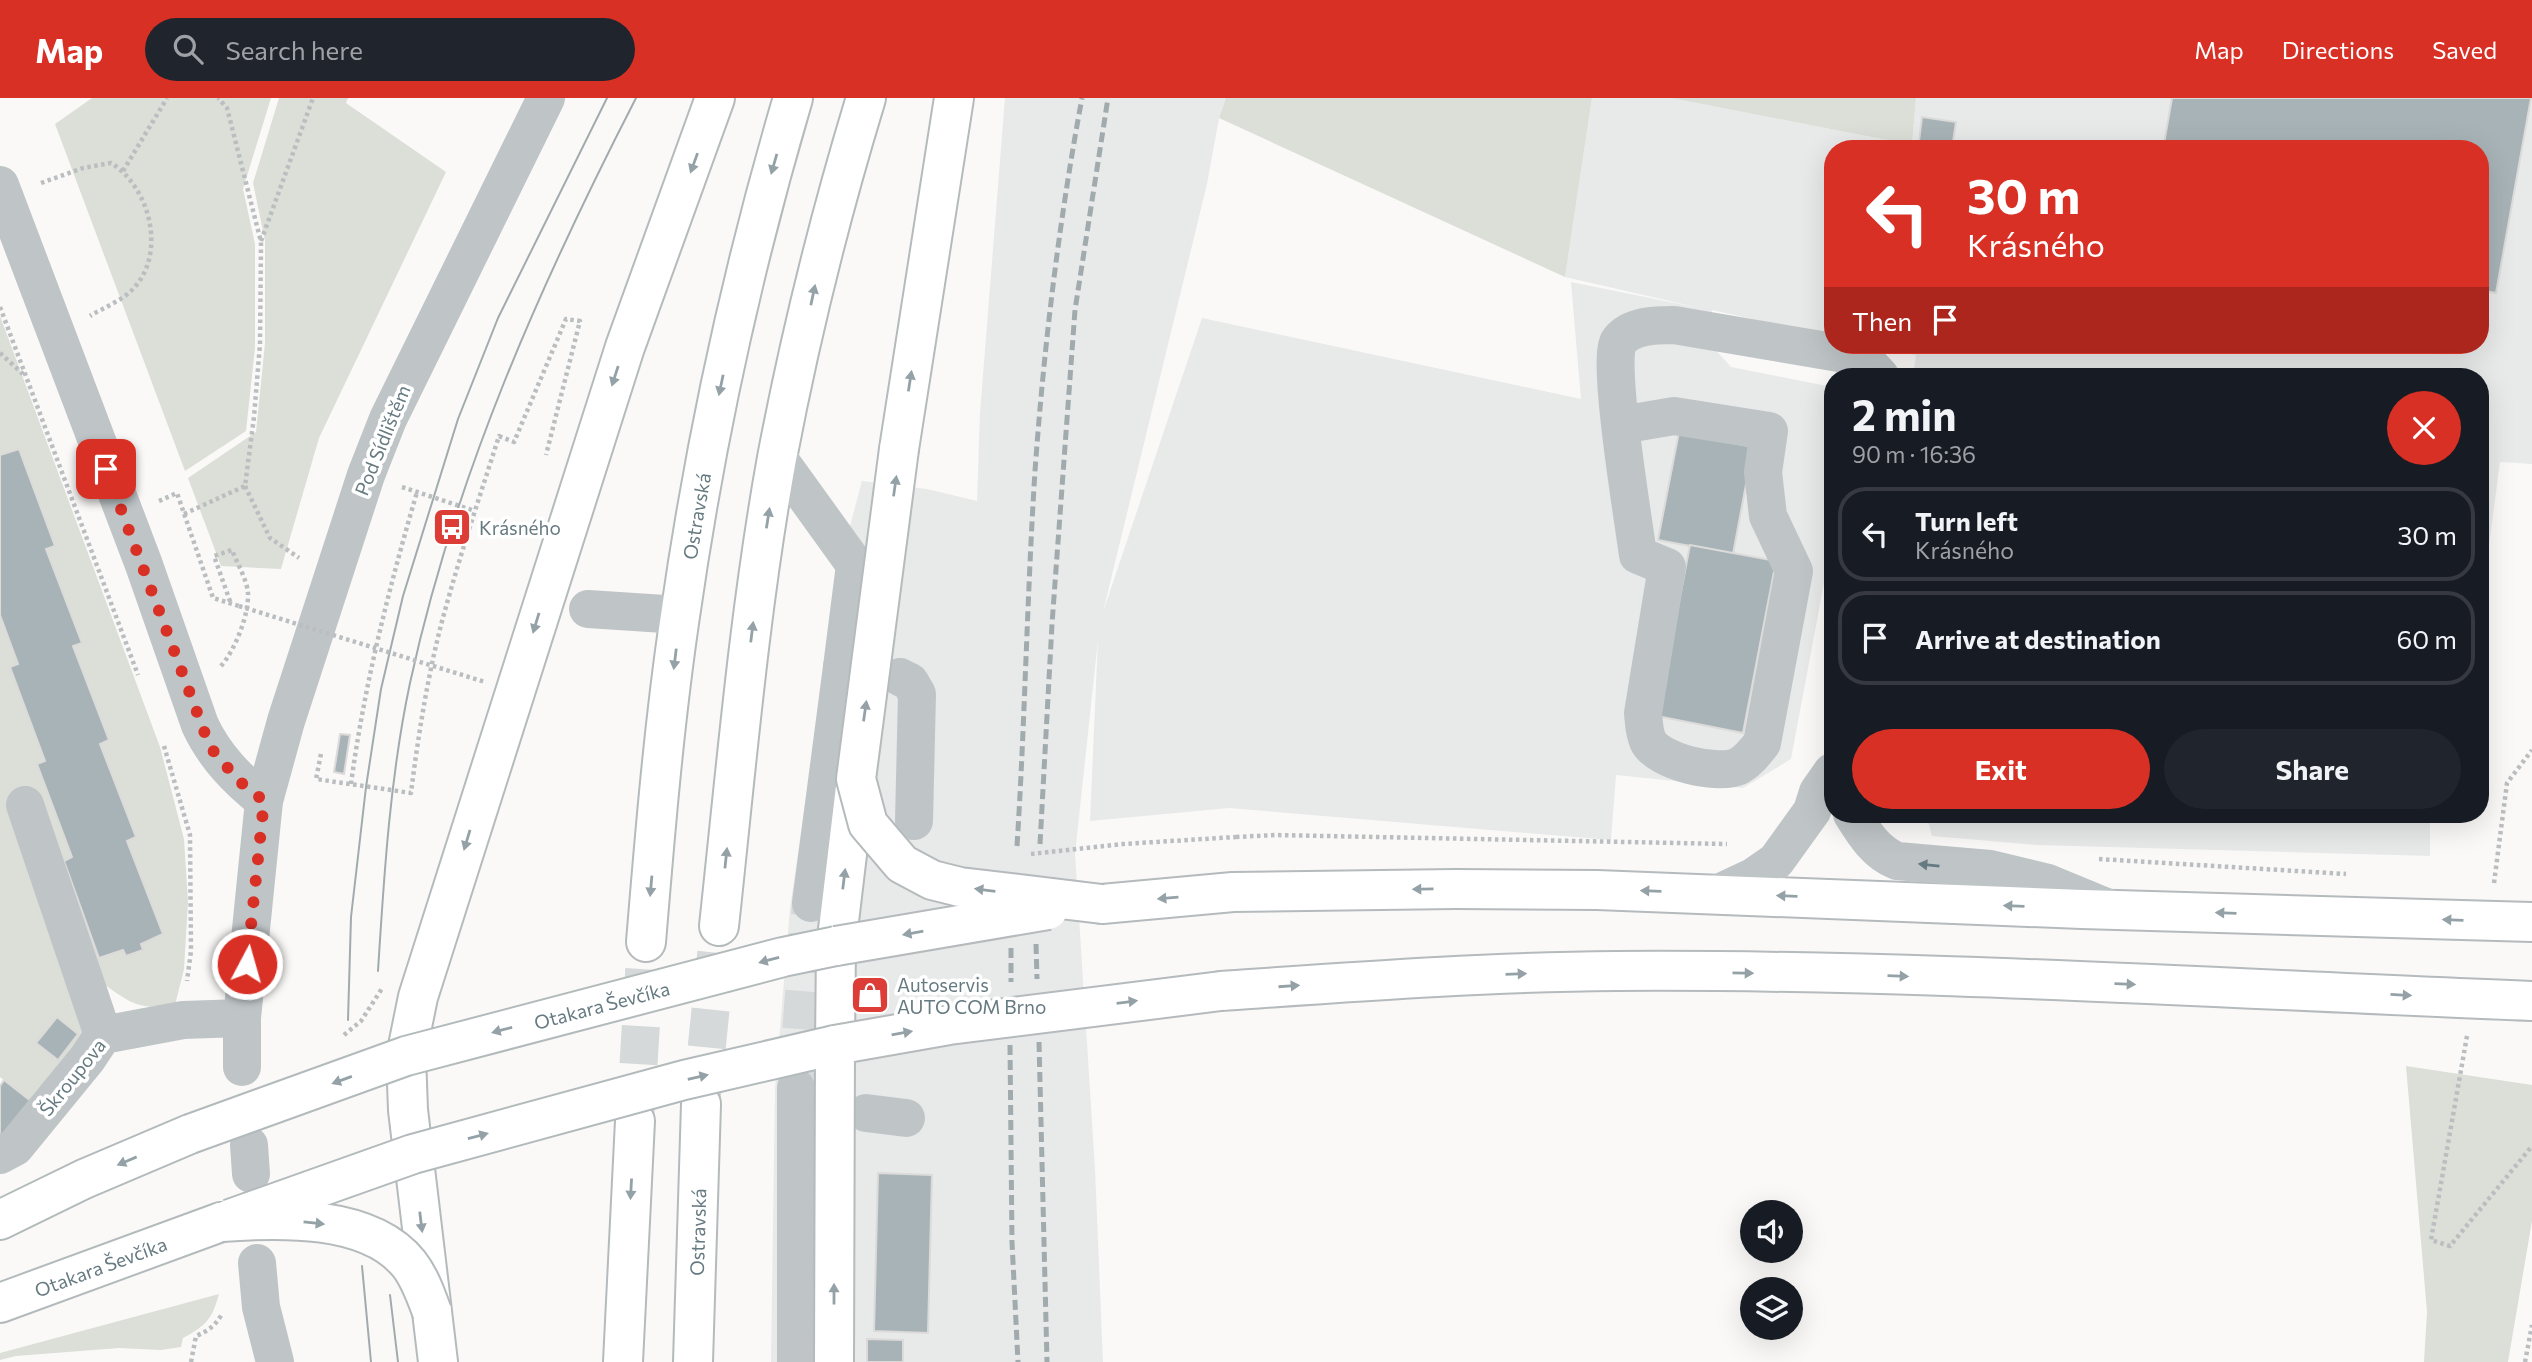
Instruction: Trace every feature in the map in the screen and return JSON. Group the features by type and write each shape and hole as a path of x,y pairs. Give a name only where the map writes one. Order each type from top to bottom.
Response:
{"main road":[{"path":"438,1362 412,1154 406,1056 418,997 625,347 715,98"},
{"name":"Ostravská","path":"646,942 659,790 680,615 736,312 769,178 793,98"},
{"path":"719,926 757,585 778,458 818,271 866,98"},
{"path":"834,1362 836,946 900,449 954,98"},
{"path":"856,779 868,824 902,864 932,880 960,887 1102,904"},
{"name":"Otakara Ševčíka","path":"0,1220 84,1179 190,1135 406,1056 783,957 1029,912 1233,892 1480,889 1719,893 2527,922"},
{"name":"Otakara Ševčíka","path":"0,1303 412,1154 684,1080 835,1045 949,1025 1221,991 1435,976 1615,971 1858,975 2332,991 2520,1001"},
{"name":"Ostravská","path":"693,1362 701,1104"},
{"path":"623,1362 635,1121"},
{"path":"221,1222 298,1221 330,1224 363,1232 386,1244 408,1264 422,1287 432,1312"}],"street":[{"name":"Pod Sídlištěm","path":"264,801 286,721 366,475 388,419 546,98"},
{"path":"0,185 144,565 200,725 210,747 231,772 264,801 242,1018 242,1068"},
{"path":"1621,425 1674,415 1769,431 1763,471 1768,516 1794,571 1762,743 1751,758 1737,767 1719,770 1673,760 1657,752 1648,743 1644,731 1643,713 1667,567 1638,555 1621,425 1614,368 1615,350 1619,340 1634,331 1650,326 1675,325 1824,350"},
{"path":"1843,354 1865,360 1872,368"},
{"path":"778,458 855,565 846,667 811,903"},
{"path":"588,608 680,615"},
{"path":"900,677 910,682 917,694 914,821"},
{"path":"1719,893 1753,877 1776,861 1812,811 1824,783"},
{"path":"25,805 103,1035"},
{"path":"1858,823 1885,856 1897,861 1990,869 2048,883 2113,909"},
{"name":"Škroupova","path":"0,1155 15,1147 87,1059 103,1035 183,1020 242,1018"},
{"path":"796,1362 798,1105"},
{"path":"866,1113 906,1118"},
{"path":"257,1263 261,1307 275,1362"}],"path":[{"path":"123,171 167,98"},
{"path":"218,98 228,108 261,242 260,344 254,417 244,486 270,538 302,559"},
{"path":"261,242 313,98"},
{"path":"38,184 111,163 123,171 139,191 150,222 150,257 143,275 131,291 90,317"},
{"path":"0,307 142,688"},
{"path":"323,742 316,779 411,793 423,708 441,626 499,436 514,442 566,319 580,321 544,465"},
{"path":"0,354 26,377"},
{"path":"366,475 475,511"},
{"path":"184,514 244,486"},
{"path":"351,785 357,742 383,618 417,492"},
{"path":"159,501 177,493 214,598 485,682"},
{"path":"216,671 230,656 243,622 248,592 232,550 214,556 231,604"},
{"path":"162,739 190,835 191,951 183,1020"},
{"path":"2481,882 2494,883 2507,783 2532,750"},
{"path":"1017,855 1123,844 1317,835 1733,844"},
{"path":"2097,859 2357,875"},
{"path":"2478,1036 2467,1035 2431,1240 2450,1246 2532,1146"},
{"path":"191,1362 196,1336 217,1324 225,1309"},
{"path":"2525,1362 2532,1325"}],"shaded area":[{"path":"92,98 271,98 243,189 255,244 255,348 246,431 185,471 55,124"},
{"path":"279,98 348,98 346,103 446,172 319,438 281,569 221,566 188,478 256,432 265,343 265,241 253,183"},
{"path":"1005,98 1226,98 1219,118 1207,184 1103,612 1202,318 1581,399 1571,282 1700,308 1565,277 1592,98 1671,98 1886,140 1824,140 1824,335 1712,310 1705,338 1731,367 1824,385 1824,583 1791,759 1743,788 1616,775 1611,840 1229,808 1090,821 1098,640 1075,854 1095,1169 1103,1362 771,1362 775,1089 790,908 840,564 862,481 927,489 977,501 980,413"},
{"path":"1226,98 1592,98 1565,277 1219,118"},
{"path":"1671,98 1916,98 1912,140 1886,140"},
{"path":"1916,98 2532,98 2532,464 2500,462 2489,545 2489,368 1914,368 1916,355 1911,354 2489,354 2489,140 1912,140"},
{"path":"0,316 160,747 184,839 188,902 184,969 175,1005 154,1007 138,1004 105,985 88,1030 32,1102 0,1077"},
{"path":"1928,823 2430,823 2430,856 2036,845 1932,836"},
{"path":"2406,1066 2532,1085 2532,1221 2508,1362 2424,1362 2427,1312"},
{"path":"219,1294 214,1310 207,1320 183,1338 181,1347 161,1350 119,1348 16,1356 0,1360 0,1353"}],"building":[{"path":"2172,98 2531,98 2496,293 2489,292 2489,140 2165,140"},
{"path":"1922,117 1956,122 1953,140 1919,140"},
{"path":"1679,432 1753,447 1733,554 1658,540"},
{"path":"19,449 55,546 46,549 82,643 73,646 109,740 100,744 136,837 127,841 163,934 141,944 143,950 126,956 123,950 99,958 64,861 72,857 37,764 45,761 10,667 18,664 0,615 0,455"},
{"path":"1690,545 1776,561 1743,733 1657,716"},
{"path":"340,734 350,735 344,774 334,772"},
{"path":"57,1017 78,1034 58,1060 36,1043"},
{"path":"4,1080 32,1102 0,1143 0,1086"},
{"path":"878,1173 932,1175 928,1333 874,1331"},
{"path":"867,1339 903,1340 903,1362 867,1362"}],"tunnel":[{"path":"797,1086 811,903"},
{"path":"701,1104 719,926"},
{"path":"635,1121 646,942"}],"tram line":[{"path":"348,1020 351,917 366,787 381,689 403,596 458,419 498,318 607,98"},
{"path":"378,971 397,754 410,683 451,531 476,456 534,311 636,98"},
{"path":"362,1266 371,1362"},
{"path":"390,1295 398,1362"}],"railway":[{"path":"1017,846 1039,424 1059,237 1082,98"},
{"path":"1040,844 1052,624 1075,310 1108,98"},
{"path":"1036,944 1037,979"},
{"path":"1011,948 1011,982"},
{"path":"1039,1042 1047,1362"},
{"path":"1010,1045 1012,1242 1018,1362"}],"place":[{"name":"Krásného","path":"452,527"},
{"name":"Autoservis AUTO COM Brno","path":"870,995"}],"route":[{"path":"106,469 210,747 239,781 264,801 247,964"}]}
